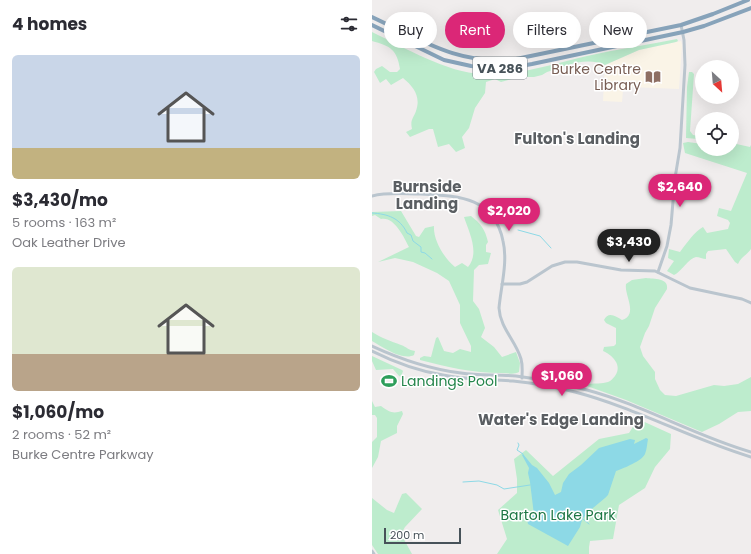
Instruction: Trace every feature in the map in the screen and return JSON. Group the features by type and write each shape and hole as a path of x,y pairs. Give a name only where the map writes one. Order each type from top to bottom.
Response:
{"highway":[{"name":"VA 286","path":"372,17 438,48 465,57 488,60 516,59 681,25 748,0"},
{"name":"VA 286","path":"372,25 444,60 471,66 510,68 683,32 718,21 751,8"}],"street":[{"path":"658,272 670,236 678,159 685,65 685,45 681,25"},
{"path":"372,196 391,193 457,196 469,199 491,215 503,239 505,255 499,308 500,317 521,358 521,382"},
{"path":"502,284 516,285 524,283 545,269 565,262 584,263 621,270 646,270 658,272 690,288 742,299 751,303"},
{"path":"372,346 402,359 437,369 464,374 522,377 545,380 598,393 709,438 751,452"},
{"path":"372,351 413,368 442,375 473,379 521,382 551,387 598,398 711,444 751,457"}],"shaded area":[{"path":"681,41 679,89 629,87 623,90 622,102 603,101 605,65 639,50"}],"green space":[{"path":"372,32 384,38 384,45 372,41"},
{"path":"677,39 678,41 639,50 605,65 590,61 576,63 534,77 519,77 501,82 495,79 486,82 485,93 475,108 469,128 462,137 465,148 456,152 449,144 438,147 433,129 429,129 410,137 406,132 412,129 412,121 418,101 416,93 403,78 391,85 386,79 380,83 374,72 382,66 390,72 397,72 400,69 397,57 390,48 403,48 440,64 469,73 495,74 549,66 610,51 627,48 647,48 647,44"},
{"path":"689,72 692,72 694,74 690,131 695,135 695,139 686,138 687,87"},
{"path":"683,143 695,143 695,156 739,156 739,145 750,147 751,145 751,249 738,264 726,249 708,251 706,254 706,259 697,257 693,258 674,275 667,271 674,261 668,258 669,249 680,252 694,235 703,227 707,233 728,229 730,223 728,220 717,216 719,208 731,211 747,173 685,153"},
{"path":"401,211 416,236 419,237 425,228 434,226 437,243 447,259 455,267 462,263 468,267 473,255 471,236 464,217 471,216 482,227 488,242 486,245 486,252 491,253 488,264 479,265 474,270 473,301 479,309 485,328 481,337 494,347 502,357 516,352 520,363 519,372 510,374 470,371 420,360 420,358 424,356 431,357 436,338 438,337 444,351 453,353 460,349 471,352 471,346 460,323 460,305 449,281 437,273 413,262 395,258 378,262 409,247 394,224 375,215 372,216 372,212"},
{"path":"646,278 663,281 667,285 667,289 655,308 640,347 643,356 655,372 655,379 660,390 665,395 676,396 714,385 724,386 738,384 751,377 751,411 738,412 719,424 702,432 626,400 587,386 589,384 608,382 615,376 618,368 617,364 610,355 603,351 604,347 614,346 616,344 616,328 606,323 604,320 610,315 622,320 630,314 630,304 626,284 632,280"},
{"path":"372,332 382,338 415,351 414,355 404,356 387,350 372,341"},
{"path":"372,356 402,370 401,377 393,369 376,370 372,361"},
{"path":"372,401 375,407 381,406 394,412 402,411 403,414 397,426 397,433 381,441 378,457 372,468 372,442 377,437 377,418 375,415 372,415"},
{"name":"Barton Lake Park","path":"638,419 671,434 670,449 655,467 645,488 619,505 613,539 590,541 589,554 497,554 507,539 498,510 517,493 517,479 514,459 526,450 553,476 599,439 629,433"},
{"path":"406,493 422,509 405,527 401,534 412,554 378,554 372,545 372,498 387,510 394,513 402,494"}],"water":[{"path":"646,438 648,439 643,457 616,471 608,495 587,513 568,546 528,524 527,519 534,515 528,473 529,468 522,455 523,454 549,483 555,495 561,492 563,483 569,474 599,448 630,439 635,440 634,444"}],"waterway":[{"path":"372,213 383,214 397,220 407,233 411,235 413,241 421,247 421,252 425,253 432,259"},
{"path":"518,230 540,236 551,248"},
{"path":"518,443 519,445 517,450 523,454"},
{"path":"463,482 479,481 497,485 504,489 530,485"},
{"path":"583,519 589,524"}],"place":[{"name":"Burke Centre Library","path":"653,77"},
{"name":"Landings Pool","path":"389,381"}],"district":[{"name":"Fulton's Landing","path":"577,138"},
{"name":"Burnside Landing","path":"427,194"},
{"name":"Water's Edge Landing","path":"561,419"}]}
